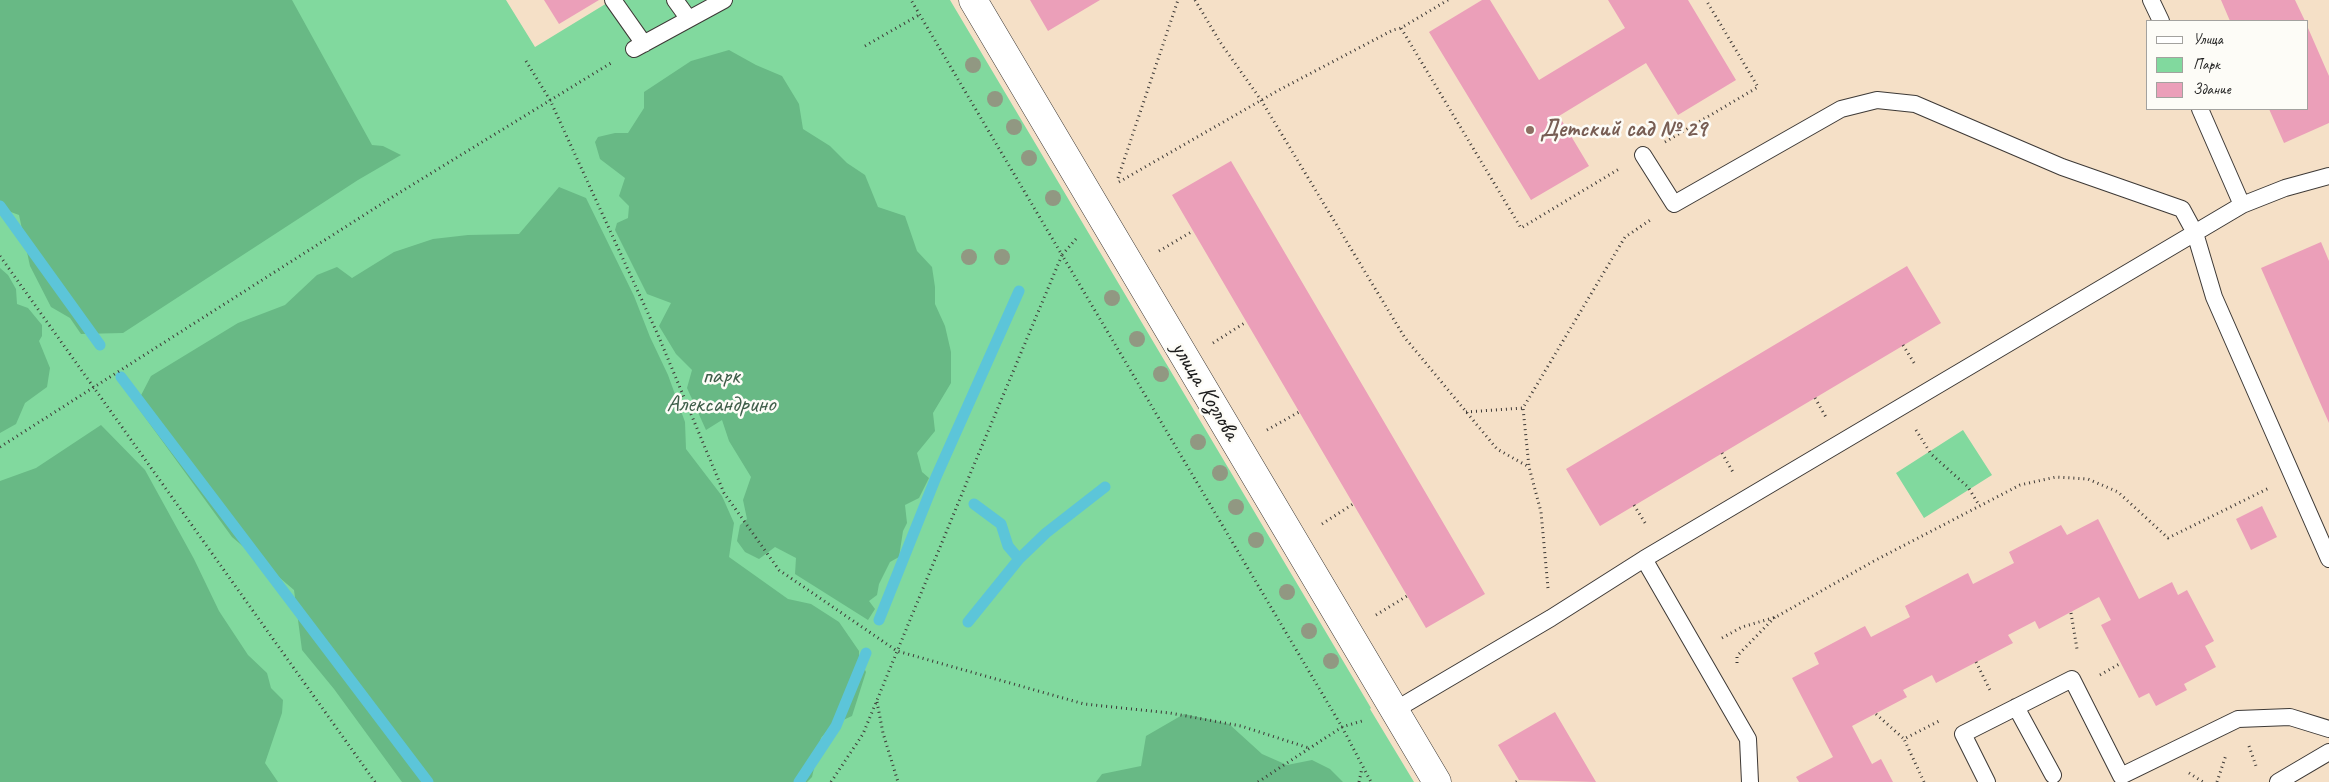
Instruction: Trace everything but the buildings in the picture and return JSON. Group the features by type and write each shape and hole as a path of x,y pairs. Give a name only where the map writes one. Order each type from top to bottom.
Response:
{"street":[{"name":"улица Козлова","path":"973,0 1383,714 1437,782"}],"lane":[{"path":"613,0 639,47 688,18 724,0"},
{"path":"675,0 688,18"},
{"path":"2151,0 2161,20"},
{"path":"1643,155 1674,204 1841,110 1877,100 1915,104 2062,167 2182,209 2195,233 2214,298 2329,559"},
{"path":"2200,110 2242,204"},
{"path":"1383,714 1551,618 1644,559 2242,204 2285,188 2329,176"},
{"path":"1644,559 1748,739 1750,782"},
{"path":"1987,782 1963,734 2072,679 2121,776 2238,719 2290,717 2329,729"},
{"path":"2016,707 2053,775"},
{"path":"2278,782 2329,752"}],"path":[{"path":"911,0 1342,727 1371,782"},
{"path":"1178,0 1116,184 1261,100 1393,30 1401,28 1448,0"},
{"path":"1195,0 1220,42 1261,100 1405,338 1497,449 1530,467"},
{"path":"1401,28 1521,228 1758,87 1706,0"},
{"path":"865,46 919,15"},
{"path":"0,447 92,386 550,100 639,47"},
{"path":"526,61 550,100 658,335 724,493 779,570 897,651 1084,704 1170,713 1232,725 1309,748"},
{"path":"1551,618 1541,512 1530,467 1523,408 1625,237 1674,204"},
{"path":"1156,252 1193,231"},
{"path":"831,782 863,734 1062,255"},
{"path":"0,256 375,782"},
{"path":"1211,344 1246,322"},
{"path":"1466,412 1523,408"},
{"path":"1263,432 1299,412"},
{"path":"1915,429 1931,454 1968,487 1979,505"},
{"path":"1698,653 1742,626 1776,617 1872,562 2020,484 2056,476 2088,479 2118,492 2168,538 2293,476"},
{"path":"1318,526 1354,504"},
{"path":"1373,617 1407,596"},
{"path":"2070,613 2077,649"},
{"path":"1736,669 1737,656 1776,617"},
{"path":"1976,662 1992,694"},
{"path":"2096,678 2121,662"},
{"path":"877,702 883,733 898,782"},
{"path":"1258,782 1342,727 1383,714"},
{"path":"1876,714 1904,739"},
{"path":"2248,743 2257,768"},
{"path":"2217,782 2226,754"},
{"path":"1358,782 1362,768"},
{"path":"2185,770 2204,782"}],"green space":[{"name":"парк Александрино","path":"0,0 506,0 535,47 612,0 950,0 1414,782 0,782"},
{"path":"0,0 292,0 372,145 383,146 401,155 358,180 123,333 81,334 70,318 51,307 30,266 19,215 0,208"},
{"path":"729,50 756,65 782,76 799,104 803,129 830,146 847,163 865,175 878,207 905,216 917,251 932,267 935,304 945,326 951,352 951,383 933,413 935,431 917,453 922,472 929,478 919,498 905,505 907,523 903,531 899,557 890,562 879,584 877,595 869,601 875,609 868,620 795,574 796,558 775,547 759,559 745,552 737,541 740,525 747,519 743,500 751,477 729,441 722,420 706,430 687,388 692,370 676,354 659,326 671,303 647,294 615,230 617,223 628,218 629,206 619,196 625,178 600,159 595,142 598,137 615,133 628,133 644,108 644,92 691,61"},
{"path":"559,187 586,198 634,296 650,337 668,375 685,422 686,449 722,496 734,523 729,557 788,599 811,604 839,622 859,651 859,658 866,672 852,716 832,725 821,738 812,777 807,782 402,782 334,689 302,650 294,590 232,537 136,405 151,376 238,323 285,305 317,275 337,267 352,278 394,252 433,239 468,235 519,234"},
{"path":"0,268 8,275 16,289 17,304 28,308 42,325 42,336 39,341 50,368 47,387 25,403 16,424 0,433"},
{"path":"101,425 145,470 194,559 219,611 248,655 267,673 271,688 283,700 282,713 265,763 278,782 0,782 0,481 36,468"},
{"path":"1963,430 1992,475 1924,518 1896,473"},
{"path":"1184,714 1229,724 1262,754 1287,765 1312,760 1330,769 1343,782 1096,782 1102,774 1141,766 1146,736"}],"waterway":[{"path":"0,206 100,345"},
{"path":"879,620 936,477 1019,291"},
{"path":"121,377 428,782"},
{"path":"974,504 1001,524 1008,546 1019,559 1046,533 1105,487"},
{"path":"968,622 1019,559"},
{"path":"799,782 836,726 866,653"}],"place":[{"name":"Детский сад № 29","path":"1530,130"}]}
